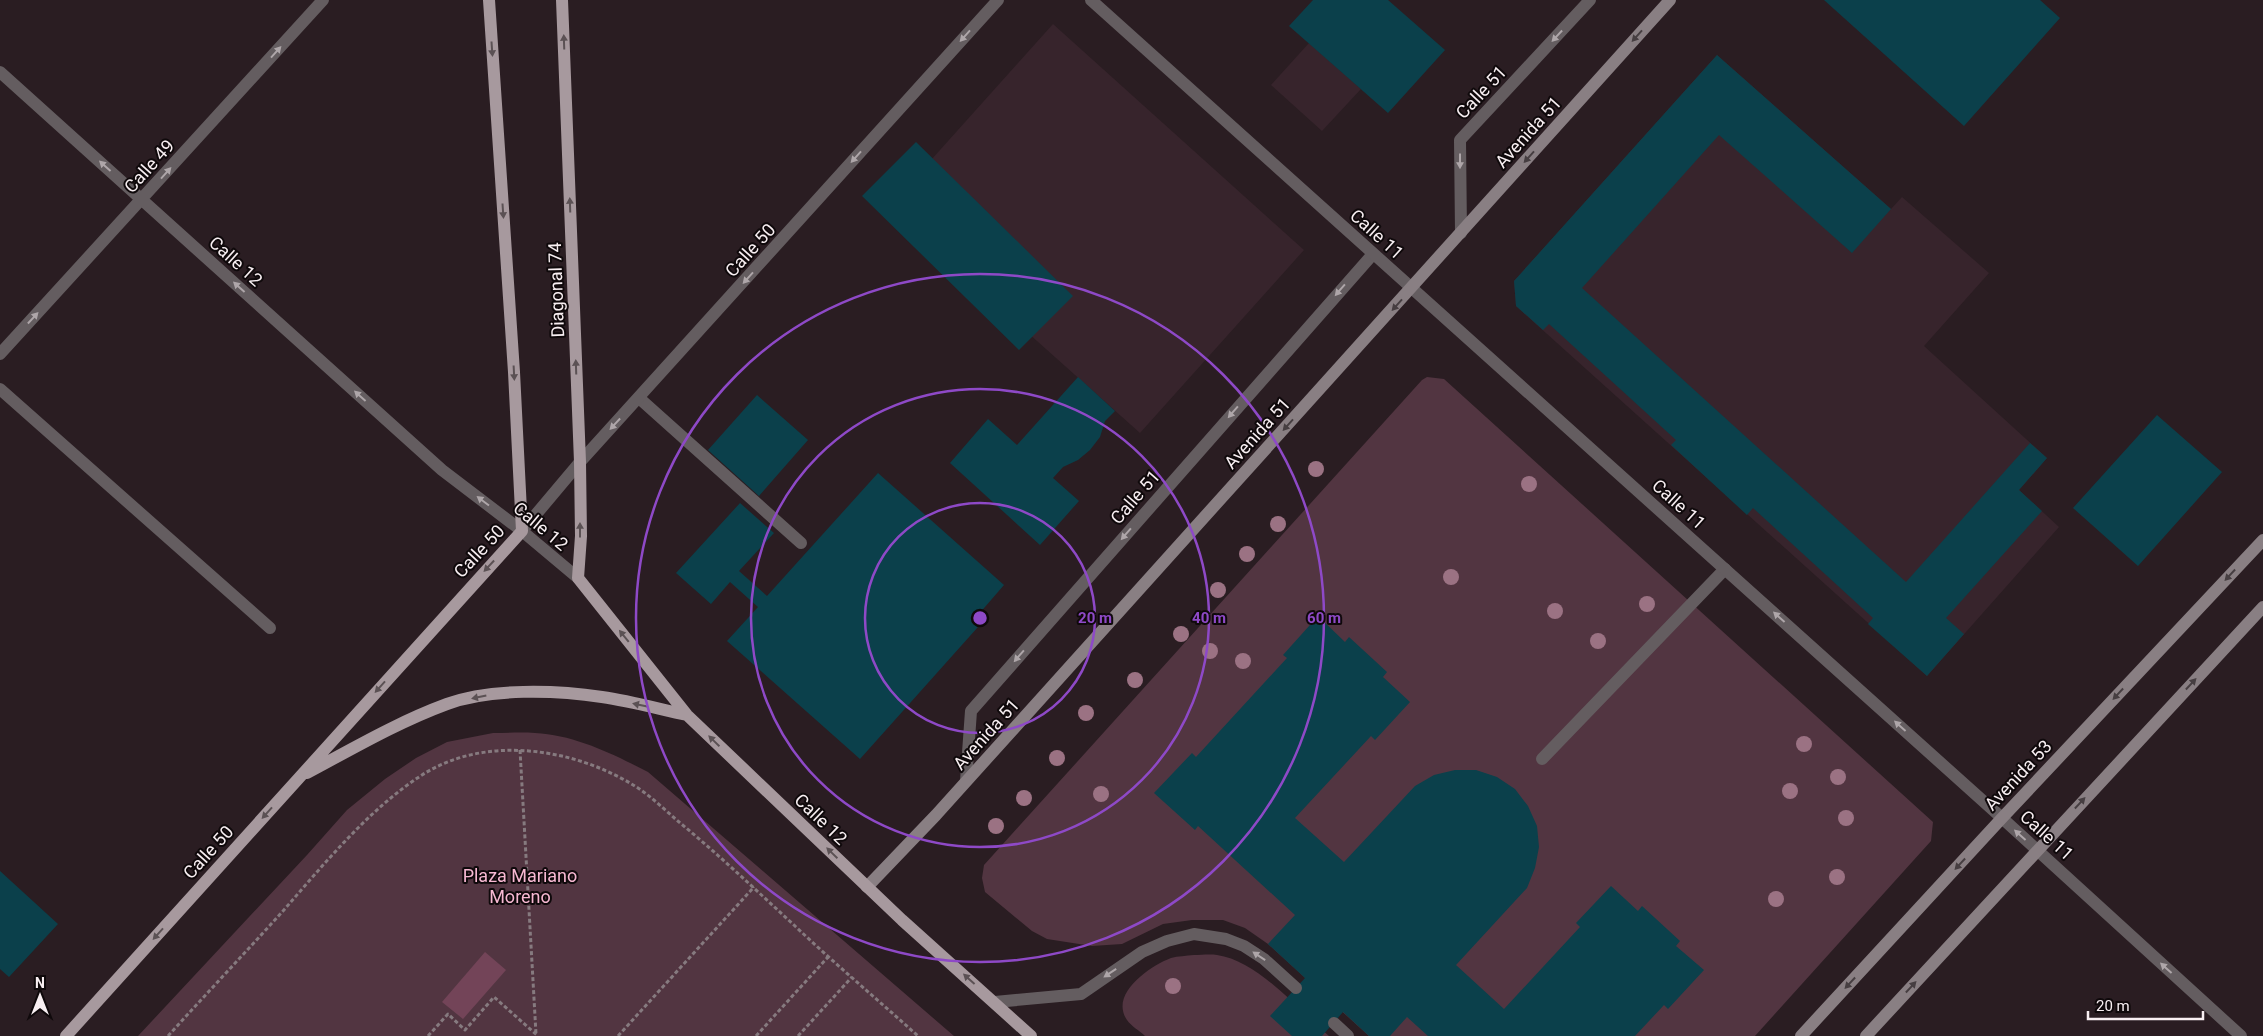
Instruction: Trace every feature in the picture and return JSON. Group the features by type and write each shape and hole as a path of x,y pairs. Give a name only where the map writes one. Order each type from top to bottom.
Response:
{"main road":[{"path":"489,0 522,531"},
{"name":"Diagonal 74","path":"562,0 580,462 578,578"},
{"name":"Calle 50","path":"66,1036 522,531"},
{"name":"Calle 12","path":"578,578 687,715 867,887 1031,1036"},
{"path":"299,777 400,724 448,704 492,694 544,693 601,696 687,715"}],"street":[{"name":"Calle 49","path":"0,354 323,0"},
{"name":"Calle 50","path":"522,531 580,462 998,0"},
{"name":"Calle 11","path":"1091,0 2002,818 2241,1036"},
{"name":"Calle 51","path":"1461,232 1460,140 1590,0"},
{"name":"Avenida 51","path":"867,887 966,781 1670,0"},
{"name":"Calle 12","path":"0,72 442,470 522,531 578,578"},
{"name":"Calle 51","path":"966,781 971,710 1373,254"},
{"path":"0,389 270,628"},
{"path":"639,398 802,543"},
{"name":"Avenida 53","path":"1802,1036 2002,818 2263,540"},
{"path":"1542,760 1725,569"},
{"path":"1866,1036 2263,607"},
{"path":"995,1002 1080,994 1142,952 1167,941 1194,934 1226,939 1244,946 1264,959 1296,988"},
{"path":"1334,1023 1348,1036"}],"path":[{"path":"520,750 537,1035"},
{"path":"168,1036 318,871 365,822 397,794 419,777 441,764 492,751 520,750 575,760 604,770 639,789 729,864 918,1036"},
{"path":"618,1036 754,887"},
{"path":"756,1036 828,956"},
{"path":"798,1036 852,977"},
{"path":"428,1036 448,1014 465,1030 494,997 537,1035"}],"shaded area":[{"path":"1053,24 1304,250 1140,433 888,208"},
{"path":"1309,43 1361,89 1322,131 1271,85"},
{"path":"1717,55 1891,209 1902,197 1989,273 1924,346 2047,458 2019,490 2059,527 1927,676 1516,306 1514,281"},
{"path":"485,952 506,970 463,1019 442,1002"}],"green space":[{"path":"1427,377 1444,379 1933,822 1931,841 1755,1036 1369,1036 1268,944 1245,928 1223,920 1192,920 1163,924 1122,944 1092,946 1047,939 1032,931 985,892 982,878 984,865 1422,380"},
{"name":"Plaza Mariano Moreno","path":"493,733 535,733 565,737 593,746 648,772 954,1036 138,1036 347,810 385,779 416,758 447,742"},
{"path":"1217,955 1247,966 1277,988 1329,1036 1145,1036 1127,1020 1123,1010 1123,1000 1127,991 1143,974 1162,962 1174,957"}],"building":[{"path":"1313,0 1388,0 1445,50 1388,113 1289,26"},
{"path":"1824,0 2040,0 2060,18 1964,126"},
{"path":"1717,55 1891,209 1852,253 1719,135 1582,288 1906,582 2030,443 2047,458 2019,490 2042,511 1946,618 1964,634 1927,676 1868,624 1873,618 1753,508 1747,515 1671,445 1676,440 1549,324 1543,330 1516,306 1514,281"},
{"path":"916,142 1073,296 1019,350 862,196"},
{"path":"1078,377 1115,411 1105,421 1100,437 1090,450 1078,460 1063,467 1053,478 1079,501 1040,545 950,463 988,419 1017,445"},
{"path":"757,395 808,440 759,496 708,450"},
{"path":"2157,415 2222,472 2138,566 2073,508"},
{"path":"878,473 1004,585 972,622 978,627 860,759 727,641 758,607 730,582 711,604 676,573 740,503 774,533 739,571 767,596"},
{"path":"1318,616 1345,642 1349,637 1387,672 1383,677 1410,702 1375,740 1371,736 1295,818 1344,862 1415,786 1434,775 1455,770 1476,770 1497,777 1515,789 1528,806 1537,826 1539,847 1535,868 1527,888 1456,965 1504,1009 1580,927 1576,923 1611,886 1638,911 1642,906 1680,941 1676,946 1704,970 1668,1009 1664,1005 1635,1036 1428,1036 1407,1017 1390,1036 1369,1036 1343,1012 1322,1036 1292,1036 1270,1016 1305,978 1268,944 1295,915 1198,826 1195,830 1154,793 1192,753 1196,757 1287,658 1283,655"},
{"path":"0,871 58,924 9,977 0,969"}]}
